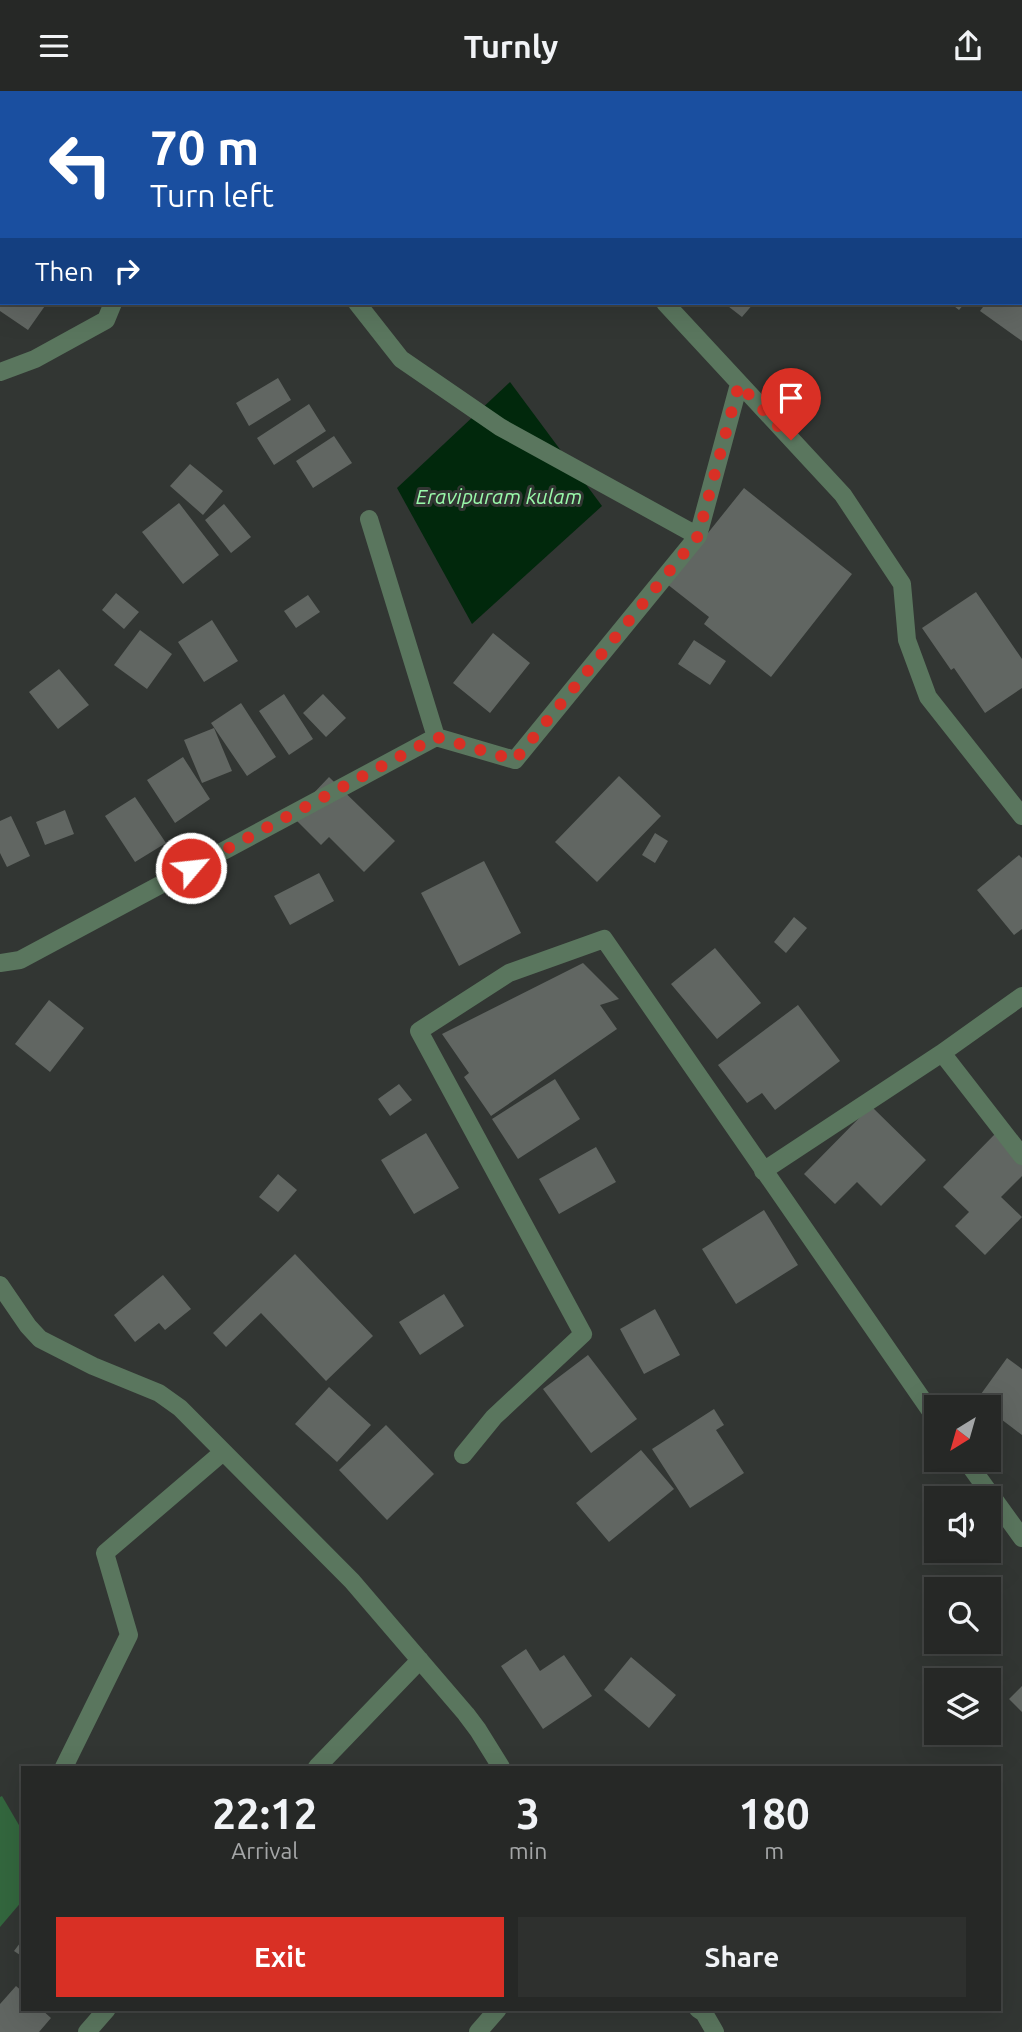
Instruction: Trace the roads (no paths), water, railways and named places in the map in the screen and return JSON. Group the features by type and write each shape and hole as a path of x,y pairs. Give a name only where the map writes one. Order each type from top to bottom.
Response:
{"street":[{"path":"0,372 35,359 106,320 112,305"},
{"path":"359,305 401,359 500,427 698,536"},
{"path":"667,305 843,495 902,584 907,640 928,697 1022,816"},
{"path":"0,963 20,960 436,737 515,760 698,536 739,384"},
{"path":"369,519 436,737"},
{"path":"463,1455 495,1417 583,1334 419,1031 509,972 604,939 924,1402"},
{"path":"763,1171 943,1053 1022,996"},
{"path":"943,1053 1022,1156"},
{"path":"0,1285 40,1339 93,1366 159,1393 180,1408 352,1581 478,1730 500,1766"},
{"path":"64,1766 129,1635 105,1553 223,1452"},
{"path":"974,1472 1022,1538"},
{"path":"318,1766 420,1660"},
{"path":"87,2032 105,2011"},
{"path":"478,2032 496,2011"},
{"path":"704,2011 715,2032"}],"water":[{"name":"Eravipuram kulam","path":"510,382 602,506 472,624 397,488"}]}
